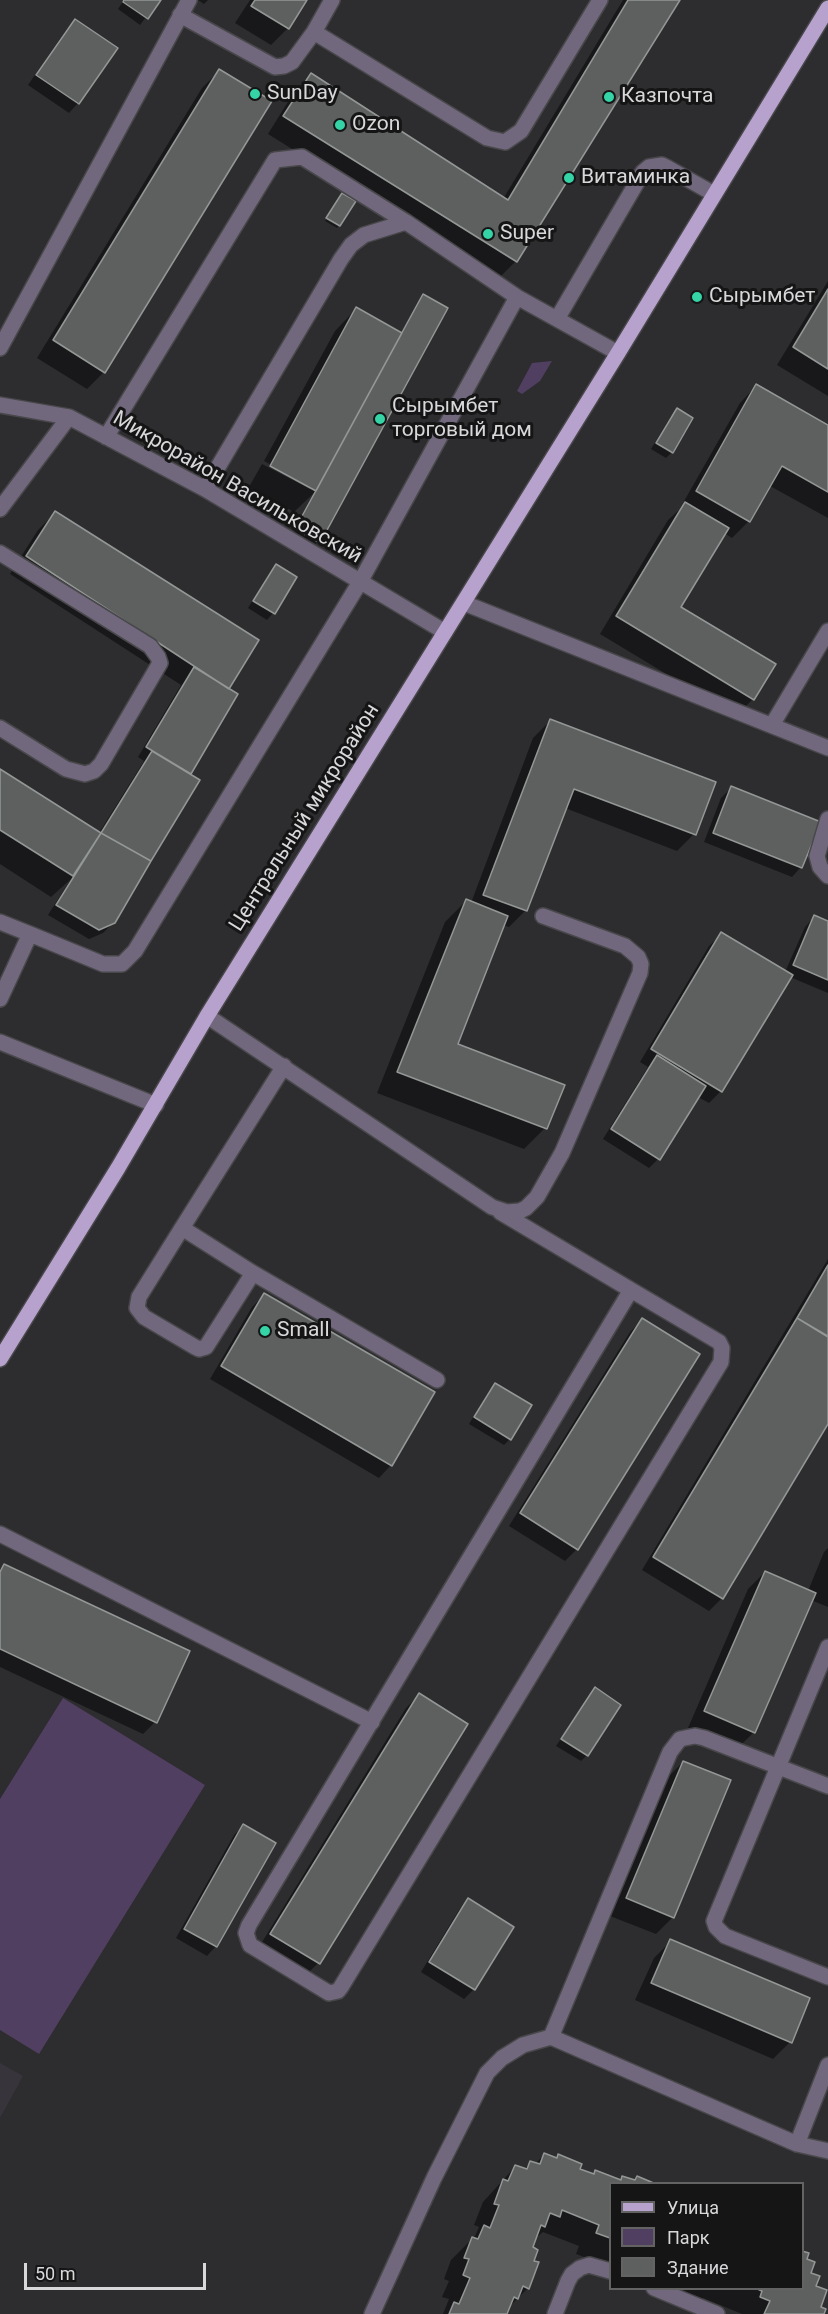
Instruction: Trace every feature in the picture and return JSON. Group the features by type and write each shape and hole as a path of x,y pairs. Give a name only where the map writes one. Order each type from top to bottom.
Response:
{"main road":[{"name":"Центральный микрорайон","path":"0,1359 118,1168 207,1016 464,603 828,8"}],"street":[{"path":"0,348 189,0"},
{"path":"180,15 275,67 284,66 299,55 332,0"},
{"path":"314,32 487,138 505,142 521,131 600,0"},
{"path":"106,436 275,160 302,158 406,222 517,297 618,353"},
{"path":"557,319 643,172 649,167 662,165 714,194"},
{"path":"205,489 351,245 364,235 406,222"},
{"path":"0,922 103,964 122,964 129,959 360,582 517,297"},
{"name":"Микрорайон Васильковский","path":"0,405 69,417 205,489 445,632"},
{"path":"0,509 69,417"},
{"path":"0,553 150,646 160,663 101,764 94,771 85,774 66,769 0,728"},
{"path":"464,603 828,747"},
{"path":"772,725 828,631"},
{"path":"828,819 817,856 820,867 828,876"},
{"path":"492,1207 507,1212 520,1211 526,1208 542,1190 562,1153 640,973 641,964 638,957 624,946 543,916"},
{"path":"0,999 30,934"},
{"path":"207,1016 492,1207 631,1290 718,1342 722,1348 721,1362 341,1987 338,1991 329,1993 250,1945 246,1933 249,1926 631,1290"},
{"path":"0,1042 156,1105"},
{"path":"253,1273 206,1347 200,1349 144,1317 137,1308 140,1297 284,1066"},
{"path":"182,1228 253,1273 437,1380"},
{"path":"0,1534 372,1722"},
{"path":"828,1647 714,1921 716,1927 725,1935 828,1977"},
{"path":"551,2037 674,1745 680,1739 695,1736 828,1786"},
{"path":"372,2314 434,2178 488,2073 502,2058 524,2045 551,2037 797,2144 828,2151"},
{"path":"797,2144 828,2066"},
{"path":"555,2314 572,2274 589,2265 609,2271"},
{"path":"657,2290 717,2314"}],"shaded area":[{"path":"0,2063 23,2076 0,2118"}],"green space":[{"path":"552,361 540,381 522,394 517,391 532,363"},
{"path":"63,1698 205,1785 39,2054 0,2030 0,1799"}],"building":[{"path":"124,0 161,0 148,19 123,2"},
{"path":"255,0 307,0 289,29 251,6"},
{"path":"628,0 680,0 517,262 283,116 311,73 508,200"},
{"path":"75,19 118,48 79,104 36,75"},
{"path":"219,69 272,101 105,373 53,340"},
{"path":"342,193 356,201 340,226 326,218"},
{"path":"828,289 828,369 793,347"},
{"path":"423,294 448,308 320,543 295,529"},
{"path":"356,307 402,333 316,491 270,466"},
{"path":"756,384 828,425 828,492 782,466 750,522 696,491"},
{"path":"677,408 693,418 673,453 656,443"},
{"path":"685,502 729,528 681,607 776,664 754,700 616,616"},
{"path":"55,511 259,640 229,689 26,556"},
{"path":"276,564 297,577 275,614 253,601"},
{"path":"194,667 238,694 191,774 146,747"},
{"path":"550,719 716,782 696,835 574,789 527,911 483,895"},
{"path":"152,751 200,780 151,861 101,833"},
{"path":"0,769 101,833 73,876 0,830"},
{"path":"731,786 821,822 802,868 713,833"},
{"path":"101,833 151,861 115,923 99,930 56,905"},
{"path":"466,899 508,916 458,1044 565,1085 547,1129 397,1072"},
{"path":"814,915 828,921 828,980 793,965"},
{"path":"721,932 793,975 722,1092 651,1049"},
{"path":"657,1055 706,1086 660,1160 611,1129"},
{"path":"828,1265 828,1336 797,1318"},
{"path":"264,1293 435,1392 392,1466 221,1366"},
{"path":"642,1318 700,1354 578,1550 520,1513"},
{"path":"797,1318 828,1337 828,1424 723,1599 653,1557"},
{"path":"495,1383 532,1405 511,1440 474,1417"},
{"path":"4,1564 190,1651 157,1723 0,1649 0,1572"},
{"path":"765,1571 816,1593 755,1733 704,1711"},
{"path":"595,1687 621,1705 588,1756 561,1739"},
{"path":"419,1693 468,1724 320,1964 270,1934"},
{"path":"683,1761 731,1780 674,1918 626,1898"},
{"path":"243,1824 276,1843 217,1947 184,1929"},
{"path":"468,1898 514,1927 475,1990 429,1962"},
{"path":"670,1939 810,1998 792,2043 651,1983"},
{"path":"544,2153 557,2158 558,2154 582,2164 580,2169 594,2174 595,2170 621,2180 622,2176 635,2180 637,2176 651,2182 609,2182 609,2238 596,2233 599,2225 562,2210 560,2217 550,2213 545,2227 541,2225 533,2247 538,2250 534,2261 539,2262 529,2289 523,2286 518,2299 514,2297 507,2314 449,2314 454,2302 459,2304 470,2278 463,2275 469,2259 464,2258 472,2237 478,2239 484,2225 490,2228 499,2205 494,2204 503,2179 508,2181 515,2165 527,2169 530,2161 540,2164"},
{"path":"804,2252 809,2253 807,2259 815,2262 811,2273 820,2276 816,2286 827,2290 821,2307 826,2309 824,2314 764,2314 770,2301 760,2297 762,2291 760,2290 804,2290"}],"place":[{"name":"SunDay","path":"255,94"},
{"name":"Казпочта","path":"609,97"},
{"name":"Ozon","path":"340,125"},
{"name":"Витаминка","path":"569,178"},
{"name":"Super","path":"488,234"},
{"name":"Сырымбет","path":"697,297"},
{"name":"Сырымбет торговый дом","path":"380,419"},
{"name":"Small","path":"265,1331"}]}
